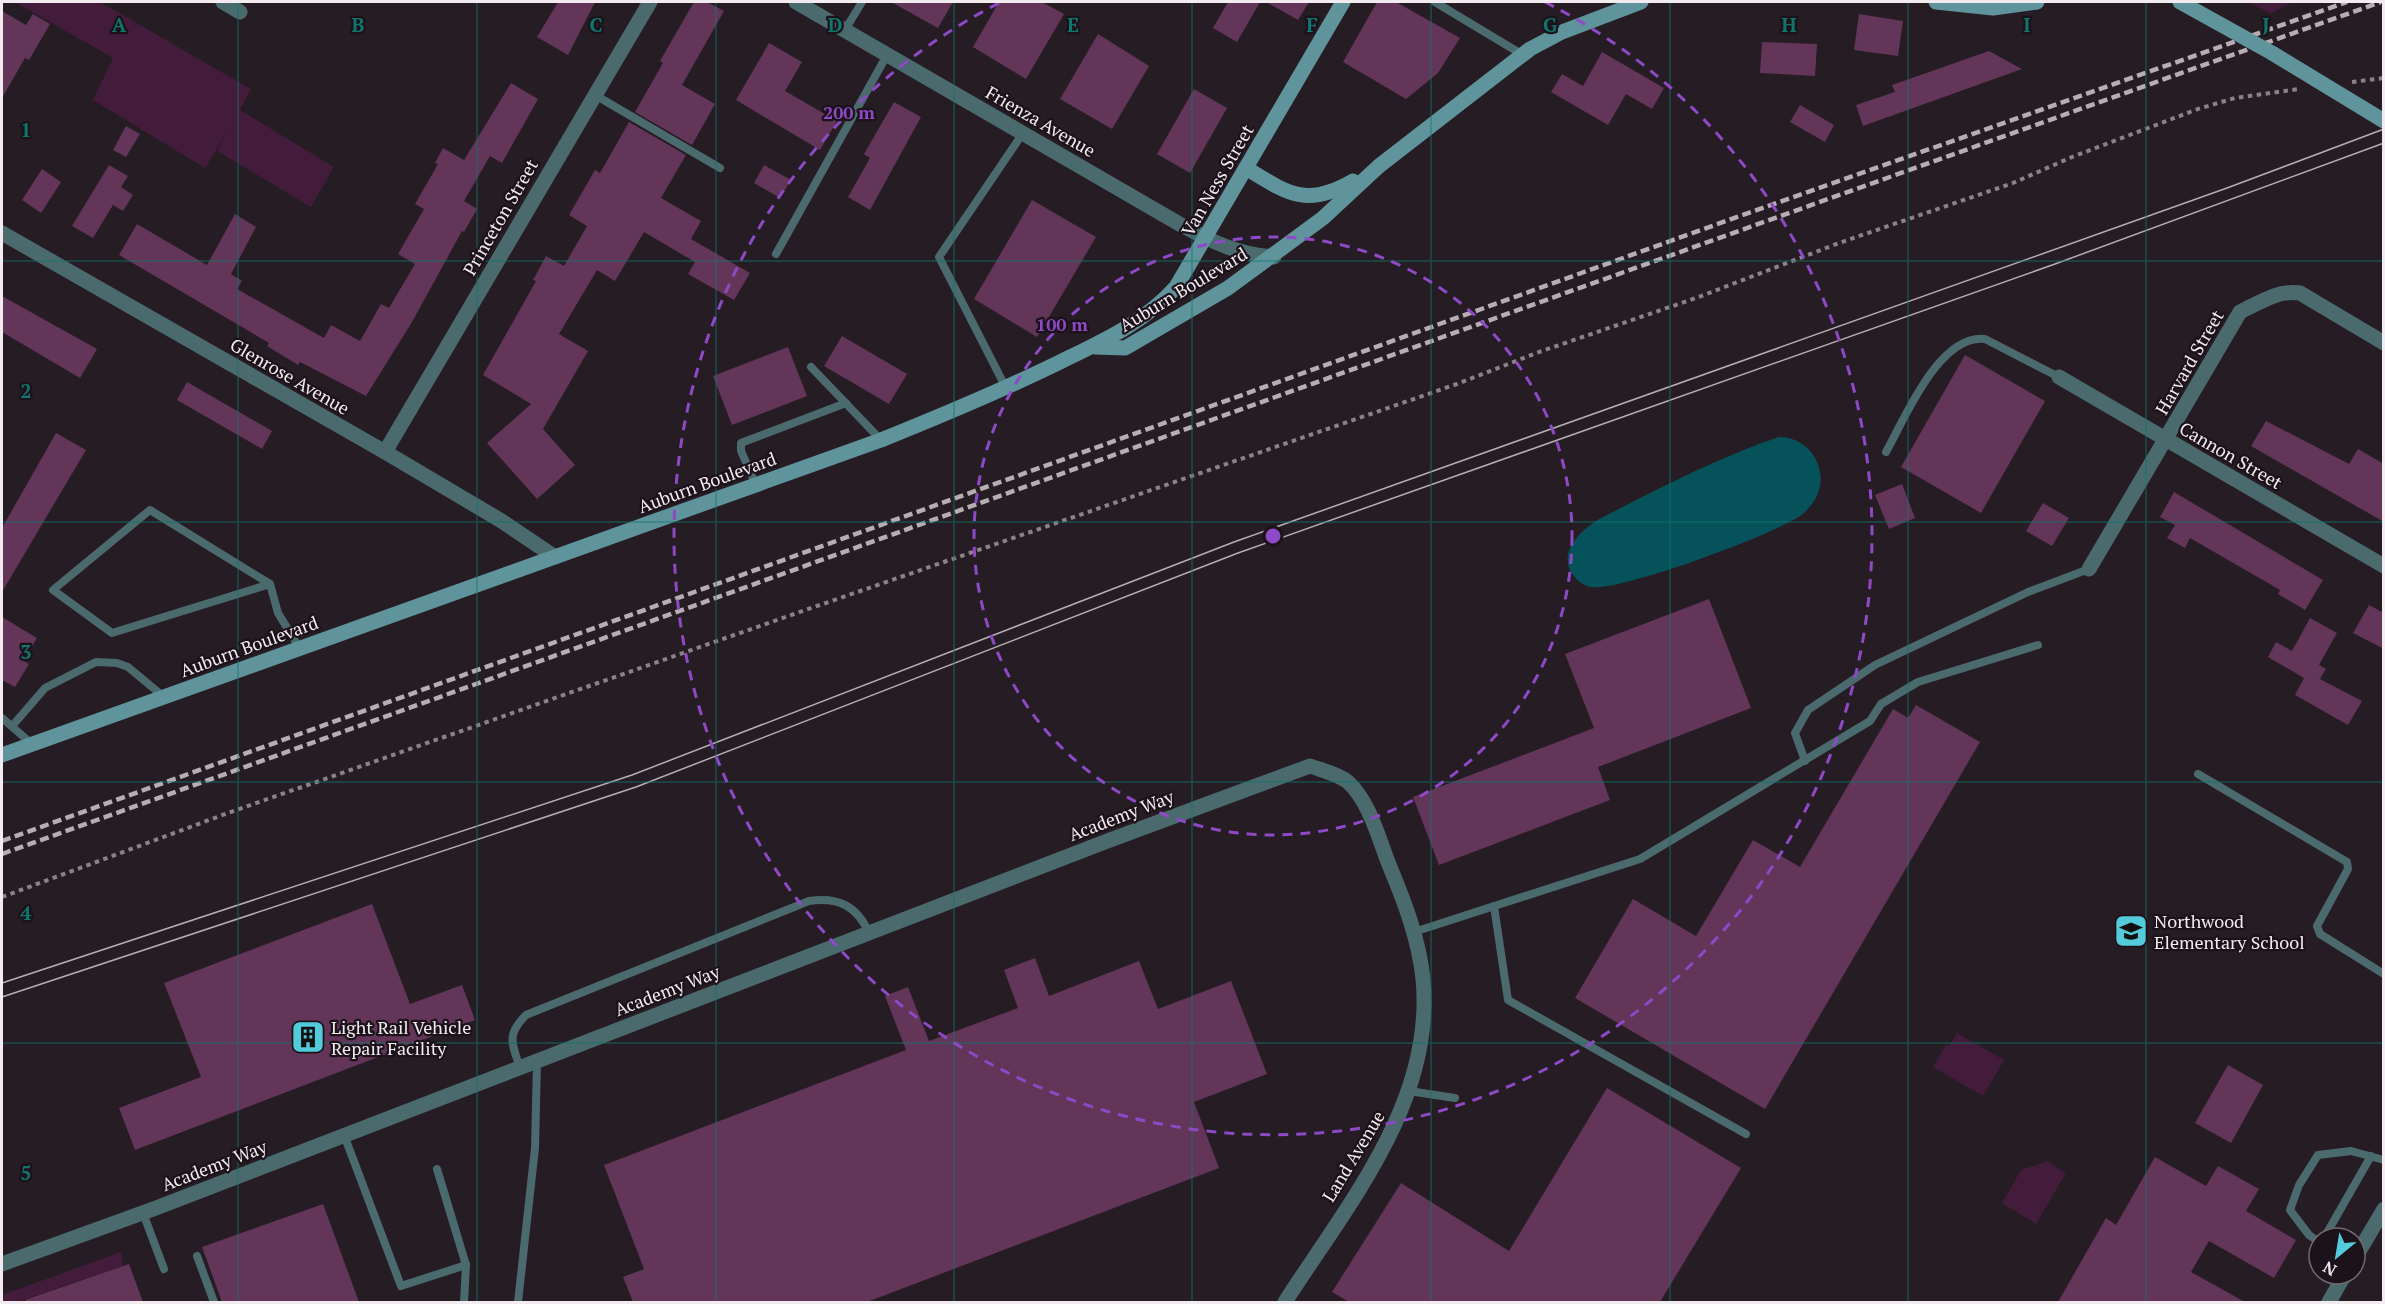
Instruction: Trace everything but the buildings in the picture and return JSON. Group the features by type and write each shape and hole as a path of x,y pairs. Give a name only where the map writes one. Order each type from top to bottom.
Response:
{"street":[{"path":"223,2 240,12"},
{"name":"Princeton Street","path":"385,452 650,2"},
{"name":"Frienza Avenue","path":"796,2 1205,238 1242,253 1274,257"},
{"name":"Van Ness Street","path":"1092,347 1142,318 1176,287 1343,2"},
{"name":"Auburn Boulevard","path":"2,755 881,440 1006,388 1092,347 1125,348 1200,306 1274,257 1323,218 1379,166 1522,55 1562,32 1641,2"},
{"path":"1936,2 1993,8 2037,2"},
{"path":"2180,2 2272,52 2384,121"},
{"name":"Auburn Boulevard","path":"1246,168 1293,194 1314,197 1335,192 1379,166"},
{"name":"Glenrose Avenue","path":"2,234 385,452 500,520 555,557"},
{"name":"Harvard Street","path":"2089,569 2240,312 2272,295 2286,291 2300,293 2384,343"},
{"name":"Cannon Street","path":"2059,377 2384,566"},
{"name":"Academy Way","path":"2,1264 143,1213 1310,766 1347,781"},
{"name":"Land Avenue","path":"1285,1302 1391,1134 1409,1091 1421,1040 1424,1012 1423,980 1414,932 1364,803 1347,781"},
{"path":"2367,1238 2384,1209"},
{"path":"2329,1302 2339,1286"}],"lane":[{"path":"845,30 862,2"},
{"path":"1435,2 1522,55"},
{"path":"776,254 887,55"},
{"path":"594,94 720,168"},
{"path":"1006,388 939,258 1023,133"},
{"path":"1886,452 1938,361 1975,338 1985,339 2059,377"},
{"path":"811,367 881,440"},
{"path":"756,485 741,451 741,443 846,403"},
{"path":"270,584 112,633 53,590 150,510 270,584 278,613 300,649"},
{"path":"1805,761 1795,733 1808,710 1875,665 2028,592 2089,569"},
{"path":"1414,932 1640,859 1870,721 1881,704 1918,682 2038,645"},
{"path":"12,725 45,688 96,662 117,663 128,667 164,697"},
{"path":"2,718 32,744"},
{"path":"2198,774 2347,862 2348,869 2317,926 2320,934 2384,974"},
{"path":"520,1068 511,1040 515,1026 526,1015 809,901 824,899 844,904 861,915 869,933"},
{"path":"1494,906 1508,1000 1746,1134"},
{"path":"518,1302 535,1148 537,1062"},
{"path":"1409,1091 1455,1098"},
{"path":"344,1135 401,1286 466,1264"},
{"path":"2307,1232 2290,1210 2299,1185 2318,1155 2351,1151 2384,1160"},
{"path":"2331,1226 2371,1156"},
{"path":"437,1169 466,1264 464,1302"},
{"path":"143,1213 164,1269"},
{"path":"197,1256 214,1302"}],"path":[{"path":"2349,82 2384,78"},
{"path":"2,897 228,813 848,594 1457,384 1839,243 2013,183 2072,157 2198,109 2235,98 2304,88"}],"shaded area":[{"path":"15,2 100,2 251,89 240,110 334,167 311,207 217,151 229,129 205,168 93,100 113,58"},
{"path":"2249,2 2292,2 2271,14"},
{"path":"1957,1033 2004,1060 1983,1096 1933,1067 1946,1045 1949,1046"},
{"path":"2047,1161 2066,1173 2036,1224 2002,1203 2021,1170"},
{"path":"121,1252 123,1266 18,1302 2,1302 2,1295"}],"water":[{"path":"1779,437 1799,442 1810,450 1817,462 1820,487 1813,503 1804,513 1790,522 1734,546 1633,580 1591,587 1581,583 1573,575 1568,566 1570,548 1582,532 1597,520 1713,463"}],"tram line":[{"path":"2,983 632,775 1234,542 2227,188 2384,129"},
{"path":"2,997 636,787 1238,553 2055,264 2384,143"}],"railway":[{"path":"2,841 1751,212 2347,2"},
{"path":"2,854 2381,2"}],"place":[{"name":"Northwood Elementary School","path":"2131,931"},
{"name":"Light Rail Vehicle Repair Facility","path":"308,1037"}]}
